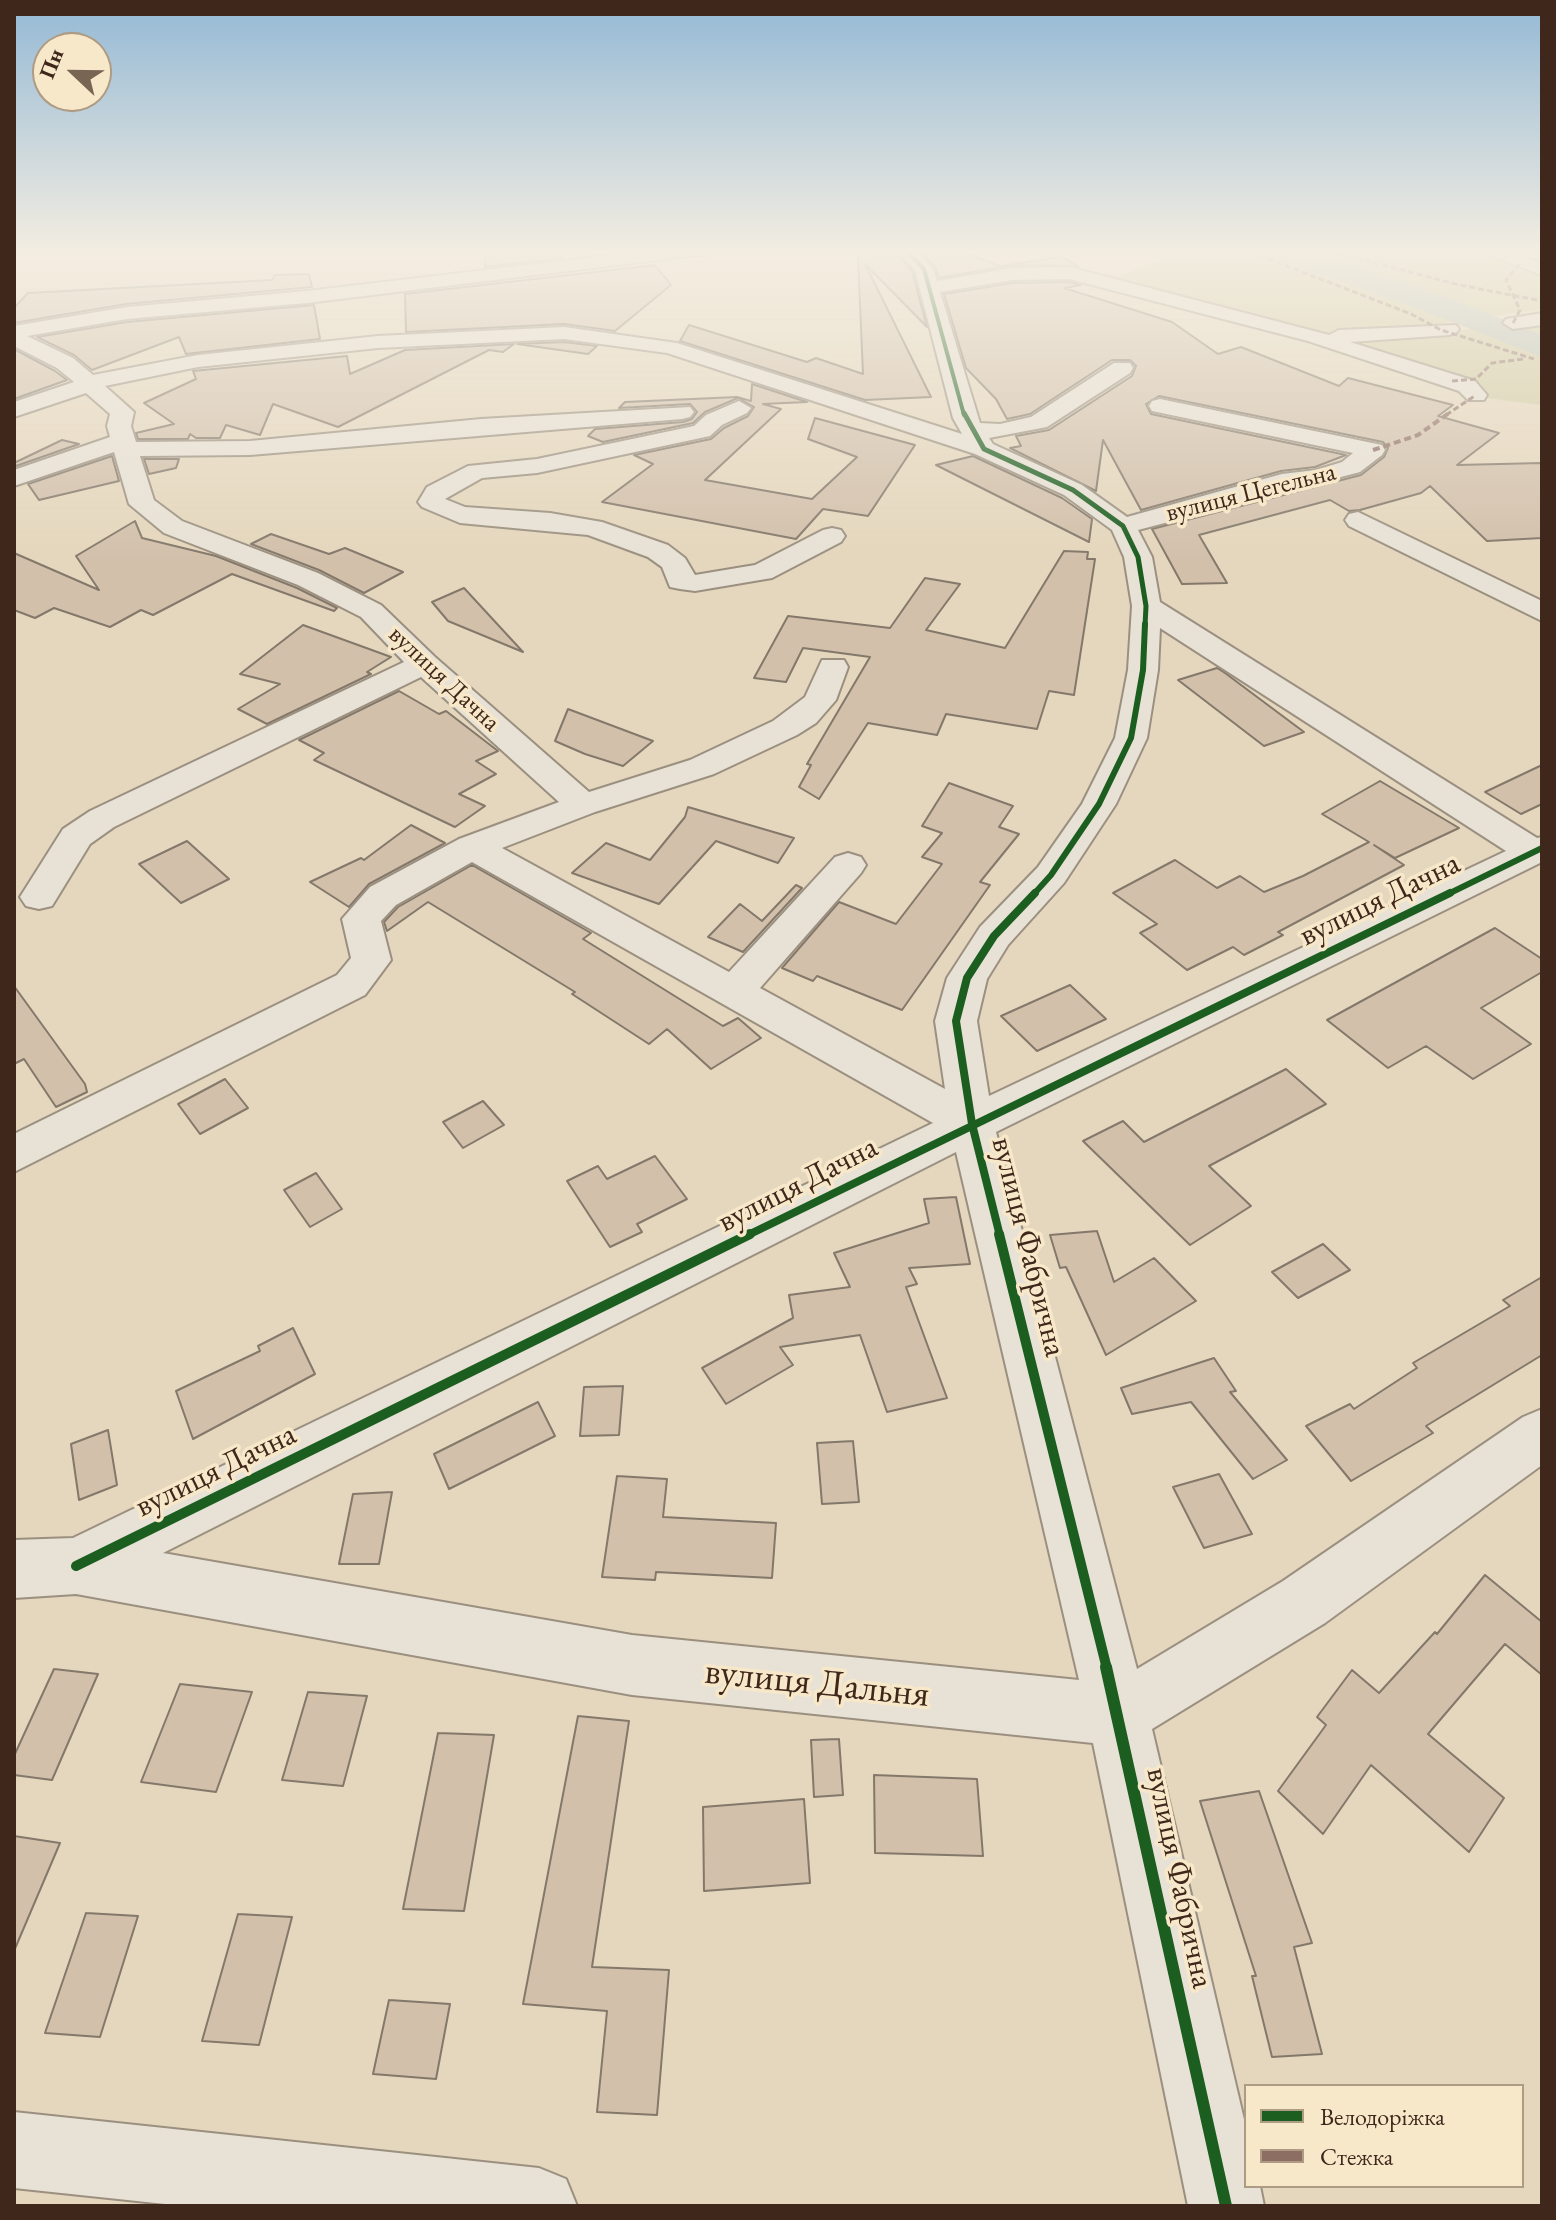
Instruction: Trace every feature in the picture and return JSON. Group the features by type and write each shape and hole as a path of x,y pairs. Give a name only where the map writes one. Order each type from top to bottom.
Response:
{"street":[{"path":"46,353 87,383"},
{"path":"14,410 87,383 198,361 278,353"},
{"path":"688,353 978,440 1073,490 1123,526"},
{"path":"946,353 955,387 978,440"},
{"path":"1363,353 1467,386 1476,395"},
{"path":"978,440 1000,431 1039,422 1122,368"},
{"name":"вулиця Дачна","path":"87,383 122,412 119,426 142,504 173,527 308,579 371,611 424,664 583,805"},
{"path":"14,478 124,445 250,448 481,426 739,408 810,391"},
{"name":"вулиця Цегельна","path":"1123,526 1282,482 1319,477 1351,467 1373,450 1307,433 1160,406"},
{"path":"739,408 714,420 702,431 648,440 615,451 551,464 477,471 436,492 431,502 460,515 593,528 658,551 675,564 680,581 695,583 762,572 832,536"},
{"path":"1358,520 1542,612"},
{"name":"вулиця Фабрична","path":"1123,526 1138,557 1146,606 1143,670 1131,738 1099,804 1051,875 994,936 967,978 956,1021 972,1124 1118,1715 1226,2206"},
{"path":"1146,606 1537,850"},
{"path":"39,897 76,837 102,819 424,664"},
{"path":"14,1154 351,985 371,960 361,919 383,896 472,847 583,805 702,767 785,728 805,716 820,700 833,667"},
{"path":"472,847 972,1124"},
{"name":"вулиця Дачна","path":"76,1566 972,1124 1537,850"},
{"path":"734,992 848,865"},
{"path":"1118,1715 1304,1602 1542,1434"},
{"name":"вулиця Дальня","path":"14,1569 76,1566 632,1665 1118,1715"},
{"path":"14,2150 539,2206"}],"shaded area":[{"path":"1364,353 1542,353 1542,405 1487,398"}],"building":[{"path":"14,353 21,353 67,380 14,399"},
{"path":"69,353 138,353 92,370"},
{"path":"399,353 484,353 338,427 273,404 260,435 226,425 220,438 196,438 190,434 188,439 138,439 136,433 174,424 144,403 196,379 193,371 347,356 350,374"},
{"path":"716,353 777,353 807,362 816,358 863,374 862,353 909,353 931,397 865,400"},
{"path":"961,353 1255,353 1339,386 1348,378 1453,405 1438,416 1499,433 1457,465 1542,463 1542,538 1487,541 1430,486 1421,493 1360,510 1349,511 1330,500 1199,535 1227,583 1182,584 1152,529 1361,475 1384,457 1388,448 1383,442 1159,396 1146,404 1151,414 1346,455 1315,467 1281,471 1141,510 1103,440 1096,491 1010,448 1021,446 1016,436 1049,430 1132,376 1136,366 1130,360 1112,360 1030,414 1007,419 996,399 966,368"},
{"path":"752,384 807,402 763,404 781,409 705,480 812,499 857,457 808,439 815,418 915,445 868,516 823,509 796,539 602,502 653,464 634,455 711,439 724,428 748,416 754,407 738,398 705,412 693,423 603,442 588,436 595,429 683,422 692,419 697,412 690,404 619,408 625,402 737,397 751,401"},
{"path":"62,440 79,444 16,466 14,463"},
{"path":"112,456 119,481 39,500 28,484"},
{"path":"973,456 1062,498 1092,519 1089,542 936,465"},
{"path":"144,459 179,459 176,468 149,474"},
{"path":"135,521 142,538 216,556 297,588 337,608 334,611 232,574 153,615 141,610 110,627 54,608 35,618 14,610 14,553 99,590 76,556"},
{"path":"271,534 329,554 345,548 403,572 364,593 319,570 251,544"},
{"path":"1064,551 1088,552 1087,559 1095,559 1074,695 1049,691 1037,729 946,714 937,735 868,723 819,799 799,787 811,765 807,764 870,657 803,648 786,682 754,678 788,616 890,628 925,578 960,584 926,630 1005,648"},
{"path":"464,588 523,652 448,621 432,602"},
{"path":"303,625 391,657 367,672 371,674 267,724 238,709 280,684 240,674"},
{"path":"1217,668 1304,732 1264,746 1178,680"},
{"path":"399,691 439,714 446,711 498,751 476,761 496,774 459,794 485,806 455,827 314,760 324,753 299,740"},
{"path":"568,709 653,741 623,766 585,754 555,741"},
{"path":"1542,765 1542,804 1521,814 1485,792"},
{"path":"1380,781 1459,828 1395,858 1374,845 1404,865 1278,932 1283,935 1244,955 1233,947 1187,970 1140,933 1157,924 1113,893 1175,860 1217,888 1240,876 1264,892 1303,876 1369,842 1322,814"},
{"path":"949,783 1013,806 999,827 1019,834 980,882 990,885 902,1010 817,976 813,981 782,968 839,902 896,924 942,864 922,857 942,833 922,826"},
{"path":"688,807 794,838 778,863 716,841 659,904 572,873 606,843 650,860 685,817"},
{"path":"411,825 445,843 369,884 349,907 310,882 361,858 364,860"},
{"path":"187,841 229,879 181,903 139,864"},
{"path":"472,865 591,933 583,939 723,1026 738,1018 761,1038 711,1069 667,1029 649,1044 572,994 575,992 428,902 387,931 384,922 398,907"},
{"path":"796,885 802,888 743,952 708,937 740,904 762,921"},
{"path":"1495,928 1542,959 1542,972 1481,1008 1531,1044 1473,1079 1426,1046 1388,1068 1327,1020"},
{"path":"1070,985 1106,1019 1037,1051 1001,1016"},
{"path":"14,986 85,1084 87,1092 56,1107 24,1059 14,1064"},
{"path":"1286,1069 1326,1104 1209,1166 1251,1206 1190,1245 1083,1141 1123,1121 1144,1142"},
{"path":"225,1079 248,1108 200,1134 178,1104"},
{"path":"483,1101 504,1125 463,1148 443,1122"},
{"path":"655,1156 687,1199 637,1224 642,1232 610,1247 567,1181 598,1166 607,1179"},
{"path":"316,1173 342,1209 310,1227 284,1190"},
{"path":"956,1197 970,1264 909,1268 917,1284 906,1287 947,1398 887,1412 860,1335 780,1347 793,1365 726,1404 702,1368 793,1318 789,1295 850,1287 834,1253 929,1223 924,1199"},
{"path":"1097,1231 1114,1282 1154,1258 1196,1301 1106,1355 1066,1267 1060,1268 1050,1235"},
{"path":"1323,1244 1350,1270 1298,1298 1272,1272"},
{"path":"1542,1277 1542,1355 1426,1426 1433,1433 1351,1481 1306,1426 1350,1404 1354,1409 1417,1368 1413,1363 1510,1306 1503,1300"},
{"path":"293,1328 315,1374 193,1439 176,1391 260,1351 258,1346"},
{"path":"1214,1358 1236,1391 1230,1392 1287,1460 1253,1479 1191,1402 1132,1414 1121,1388"},
{"path":"623,1386 619,1435 580,1436 584,1387"},
{"path":"538,1402 555,1436 449,1489 434,1454"},
{"path":"108,1430 117,1485 79,1500 71,1444"},
{"path":"853,1441 859,1502 822,1504 817,1443"},
{"path":"1219,1474 1252,1534 1204,1548 1173,1487"},
{"path":"617,1476 667,1479 663,1517 776,1523 772,1578 656,1572 655,1580 602,1577"},
{"path":"392,1492 379,1564 339,1564 353,1494"},
{"path":"1485,1575 1542,1622 1542,1675 1505,1644 1428,1734 1504,1798 1469,1852 1371,1765 1323,1834 1278,1791 1326,1725 1317,1717 1352,1670 1379,1693 1435,1632 1437,1634"},
{"path":"54,1669 98,1674 52,1780 14,1775 14,1756"},
{"path":"180,1684 252,1692 216,1792 141,1782"},
{"path":"308,1692 367,1696 343,1786 282,1780"},
{"path":"578,1716 629,1721 592,1967 669,1970 657,2115 597,2112 607,2011 523,2004"},
{"path":"438,1733 494,1735 464,1911 403,1909"},
{"path":"839,1739 843,1795 814,1797 811,1740"},
{"path":"874,1775 977,1779 983,1856 875,1853"},
{"path":"1259,1791 1312,1943 1294,1947 1322,2054 1272,2057 1252,1976 1256,1976 1200,1801"},
{"path":"804,1799 810,1883 704,1891 703,1807"},
{"path":"14,1836 60,1843 14,1951"},
{"path":"86,1913 138,1916 100,2037 45,2033"},
{"path":"238,1914 292,1917 259,2045 202,2041"},
{"path":"389,2000 450,2004 436,2079 373,2074"}],"marked path":[{"path":"1513,353 1534,359"},
{"path":"1452,381 1476,379 1492,363 1524,359"},
{"path":"1373,450 1418,435 1476,395"}],"cycle path":[{"path":"947,353 965,418 984,449 1073,490 1123,526 1138,557 1146,606 1143,670 1131,738 1099,804 1051,875 994,936 967,978 956,1021 972,1124 1118,1715 1226,2206"},
{"path":"76,1566 972,1124 1542,848"}]}
